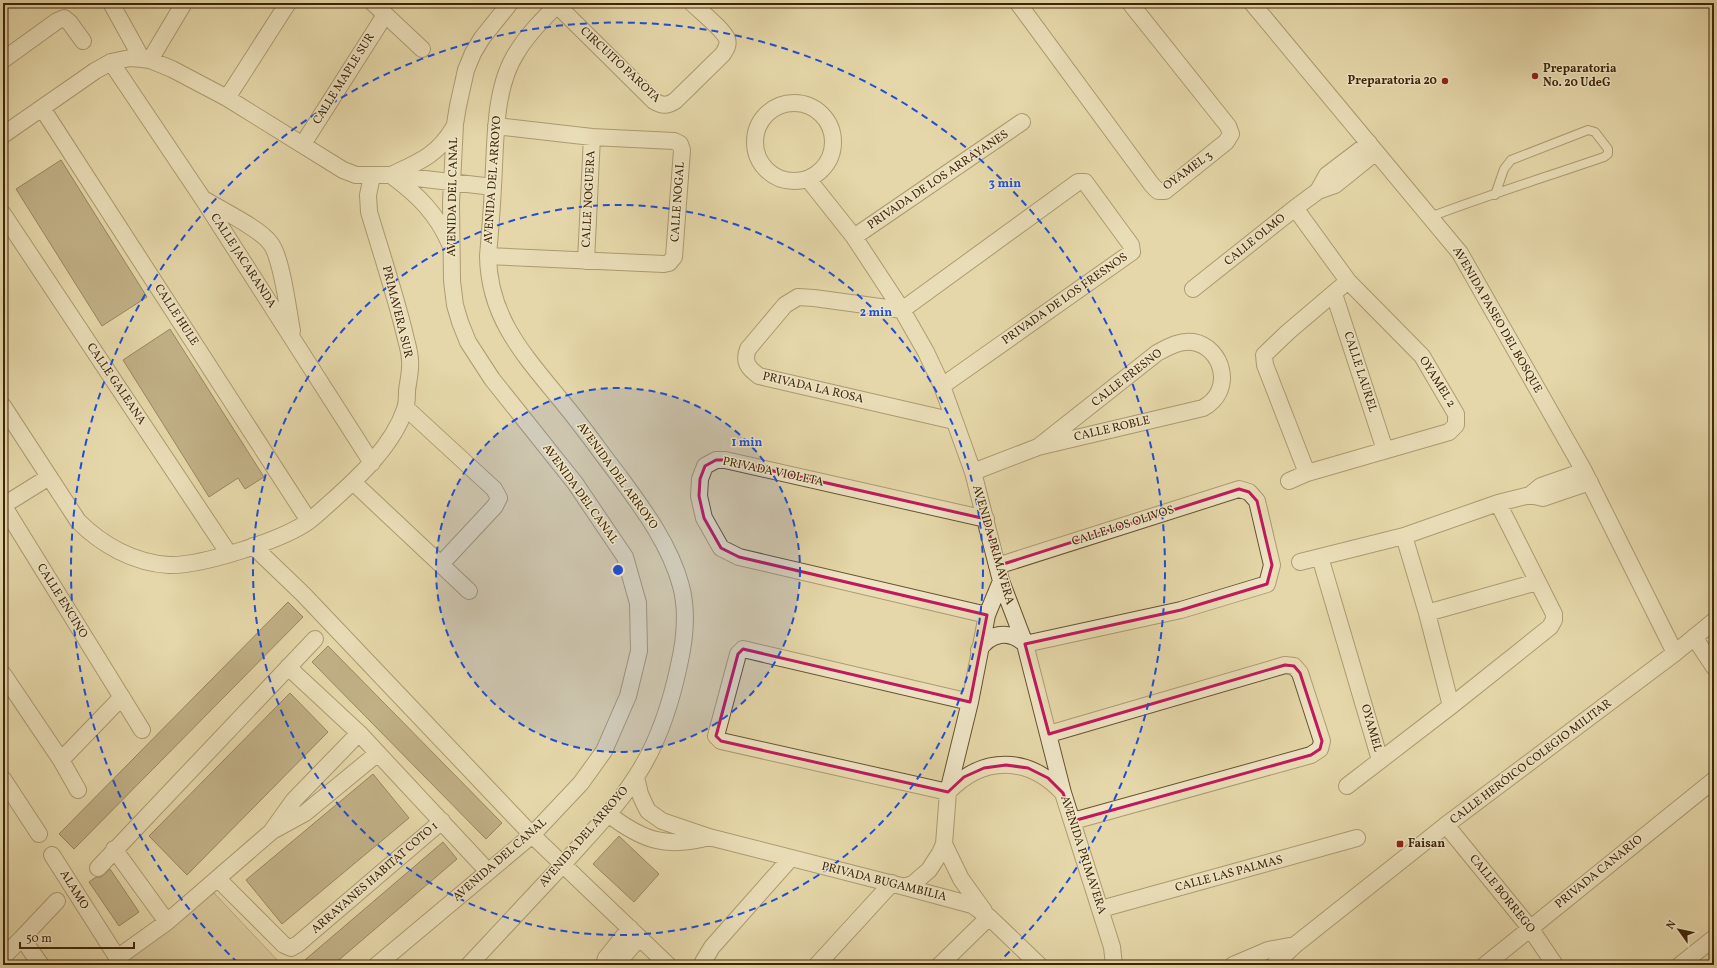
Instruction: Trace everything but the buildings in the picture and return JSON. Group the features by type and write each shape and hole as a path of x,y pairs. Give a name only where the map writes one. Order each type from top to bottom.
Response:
{"street":[{"path":"111,3 146,59"},
{"path":"146,59 184,3"},
{"path":"227,98 288,3"},
{"path":"372,3 422,48"},
{"name":"CIRCUITO PAROTA","path":"558,4 654,101 661,105 668,105 675,101 724,54 728,47 724,33 692,3"},
{"name":"OYAMEL 3","path":"1018,3 1152,185 1158,191 1165,191 1226,142 1231,134 1228,126 1130,3"},
{"name":"AVENIDA PASEO DEL BOSQUE","path":"1252,3 1460,253 1587,476 1675,653"},
{"name":"AVENIDA DEL ARROYO","path":"469,965 608,814 636,777 664,720 677,676 685,630 685,607 681,586 665,546 646,512 585,430 514,342 501,317 488,275 496,126 503,86 517,52 529,36 558,4"},
{"name":"AVENIDA DEL CANAL","path":"377,965 532,835 581,783 604,751 628,696 640,651 638,603 625,557 575,483 492,379 468,342 455,305 452,281 451,248 455,124 466,70 482,38 503,5"},
{"name":"CALLE MAPLE SUR","path":"303,144 385,15"},
{"path":"3,60 57,21 64,18 70,23 83,41"},
{"path":"3,135 95,71 111,62 130,58 146,59 172,69 227,98 343,170 356,175 390,175 493,187"},
{"name":"CALLE JACARANDA","path":"111,62 203,199 372,463"},
{"path":"784,105 804,105 813,108 821,114 831,130 832,150 829,159 817,174 808,178 799,181 780,179 771,174 764,167 758,154 756,140 757,131 768,114 784,105"},
{"name":"CALLE HULE","path":"42,108 309,521"},
{"name":"PRIVADA DE LOS ARRAYANES","path":"854,237 1022,122"},
{"path":"390,175 431,155 447,139 455,124"},
{"name":"CALLE NOGAL","path":"488,256 586,262 669,263 674,257 682,150 680,144 674,141 592,137 496,126"},
{"name":"CALLE NOGUERA","path":"586,262 592,137"},
{"name":"CALLE OLMO","path":"1193,289 1318,191 1327,175 1373,147"},
{"path":"390,175 418,196 428,207 437,219 451,248"},
{"name":"PRIMAVERA SUR","path":"5,414 78,521 90,533 115,550 142,560 169,565 196,562 229,554 253,546 284,534 309,521 372,463 393,433 406,408 410,360 400,313 369,212 368,195 372,176"},
{"name":"AVENIDA PRIMAVERA","path":"808,178 854,237 902,310 926,352 942,386 972,472 986,519 999,573 1024,644 1049,734 1063,793 1074,821 1112,947 1114,965"},
{"name":"PRIVADA DE LOS FRESNOS","path":"902,310 1081,181 1087,184 1131,245 1132,248 1129,254 942,386"},
{"path":"203,199 258,232 270,243 277,256 294,340"},
{"name":"OYAMEL 2","path":"1289,481 1307,473 1449,432 1456,425 1456,414 1422,356 1348,281 1295,208"},
{"name":"CALLE GALEANA","path":"3,214 229,554"},
{"path":"1307,473 1265,365 1264,355 1288,332 1348,281"},
{"name":"CALLE LAUREL","path":"1334,294 1385,450"},
{"name":"PRIVADA LA ROSA","path":"902,310 798,297 785,305 748,349 745,357 746,365 759,376 954,421"},
{"name":"CALLE FRESNO","path":"1038,447 1157,353 1170,345 1184,342 1198,344 1211,353 1219,364"},
{"name":"CALLE ROBLE","path":"972,472 1038,447 1203,408 1210,404 1221,391 1223,378 1219,364"},
{"path":"406,408 494,490 499,498 496,506 441,564"},
{"name":"PRIVADA VIOLETA","path":"986,519 725,460 716,460 705,466 700,479 699,496 704,518 721,548 739,557 987,616"},
{"path":"3,500 8,491 46,472"},
{"path":"1300,562 1404,536 1498,503 1530,495 1543,498 1587,476"},
{"path":"353,482 469,591"},
{"name":"CALLE LOS OLIVOS","path":"999,573 1239,489 1249,492 1257,501 1272,565 1267,584 1181,610 1024,644"},
{"name":"OYAMEL","path":"1320,557 1380,760 1451,706 1550,627 1554,620 1554,614 1498,503"},
{"name":"CALLE ENCINO","path":"3,505 142,730"},
{"path":"1404,536 1427,613 1451,706"},
{"path":"253,546 303,594 532,835 668,965"},
{"path":"817,965 898,885 914,882 929,870 938,858 944,844 948,792 970,702 979,650 999,573"},
{"path":"1427,613 1537,582"},
{"name":"CALLE HERÓICO COLEGIO MILITAR","path":"1274,965 1295,945 1446,825 1675,653 1714,621"},
{"path":"979,650 988,640 1000,634 1014,636 1024,644"},
{"path":"1694,637 1714,667"},
{"path":"98,868 315,639"},
{"path":"948,792 721,741 717,739 716,732 738,654 743,649 970,702"},
{"path":"1049,734 1285,665 1294,666 1300,673 1322,741 1320,749 1311,755 1074,821"},
{"name":"ARRAYANES HABITAT COTO 1","path":"218,879 284,945 291,948 298,944 442,821 359,732 288,667"},
{"path":"3,674 61,760 78,790"},
{"path":"61,760 122,697"},
{"path":"271,832 294,800 359,732"},
{"path":"120,961 218,879 271,832 305,813 378,753"},
{"path":"1347,786 1380,760"},
{"path":"948,792 956,784 974,772 995,765 1006,764 1038,772 1048,778 1063,793"},
{"name":"PRIVADA BUGAMBILIA","path":"636,777 644,803 648,810 662,821 708,837 972,905 989,916 1039,965"},
{"path":"3,779 39,834"},
{"name":"PRIVADA CANARIO","path":"1484,965 1714,780"},
{"name":"PRIVADA BUGAMBILIA","path":"608,814 631,831 656,840 683,842 708,837"},
{"path":"442,821 482,865"},
{"name":"CALLE BORREGO","path":"1446,825 1530,928 1555,965"},
{"name":"CALLE LAS PALMAS","path":"1101,909 1357,838"},
{"path":"940,965 989,916 961,880 944,844"},
{"path":"114,850 167,922"},
{"name":"ALAMO","path":"52,854 120,961"},
{"path":"704,965 703,962 712,947 791,858"},
{"path":"3,956 57,901"},
{"path":"604,965 606,958 634,933"},
{"path":"616,965 634,933"},
{"path":"22,938 41,965"},
{"path":"1680,965 1714,938"},
{"path":"1233,965 1268,950 1295,945"}],"lane":[{"path":"1430,217 1494,195 1604,157 1608,154 1608,149 1595,132 1588,130 1510,160 1504,169 1494,195"}],"highlighted area":[{"path":"716,460 725,460 986,519 997,566 1239,489 1249,492 1257,501 1272,565 1267,584 1181,610 1025,644 1049,734 1285,665 1294,666 1300,673 1322,741 1320,749 1311,755 1073,821 1063,793 1048,778 1028,768 1006,765 984,768 964,777 948,792 721,741 716,736 738,654 743,649 970,702 987,615 739,557 721,548 704,518 699,496 700,479 705,466"}],"shaded area":[{"path":"214,893 282,965 128,965 125,960"}],"place":[{"name":"Preparatoria No. 20 UdeG","path":"1535,76"},
{"name":"Preparatoria 20","path":"1445,81"},
{"name":"Faisan","path":"1400,844"}]}
